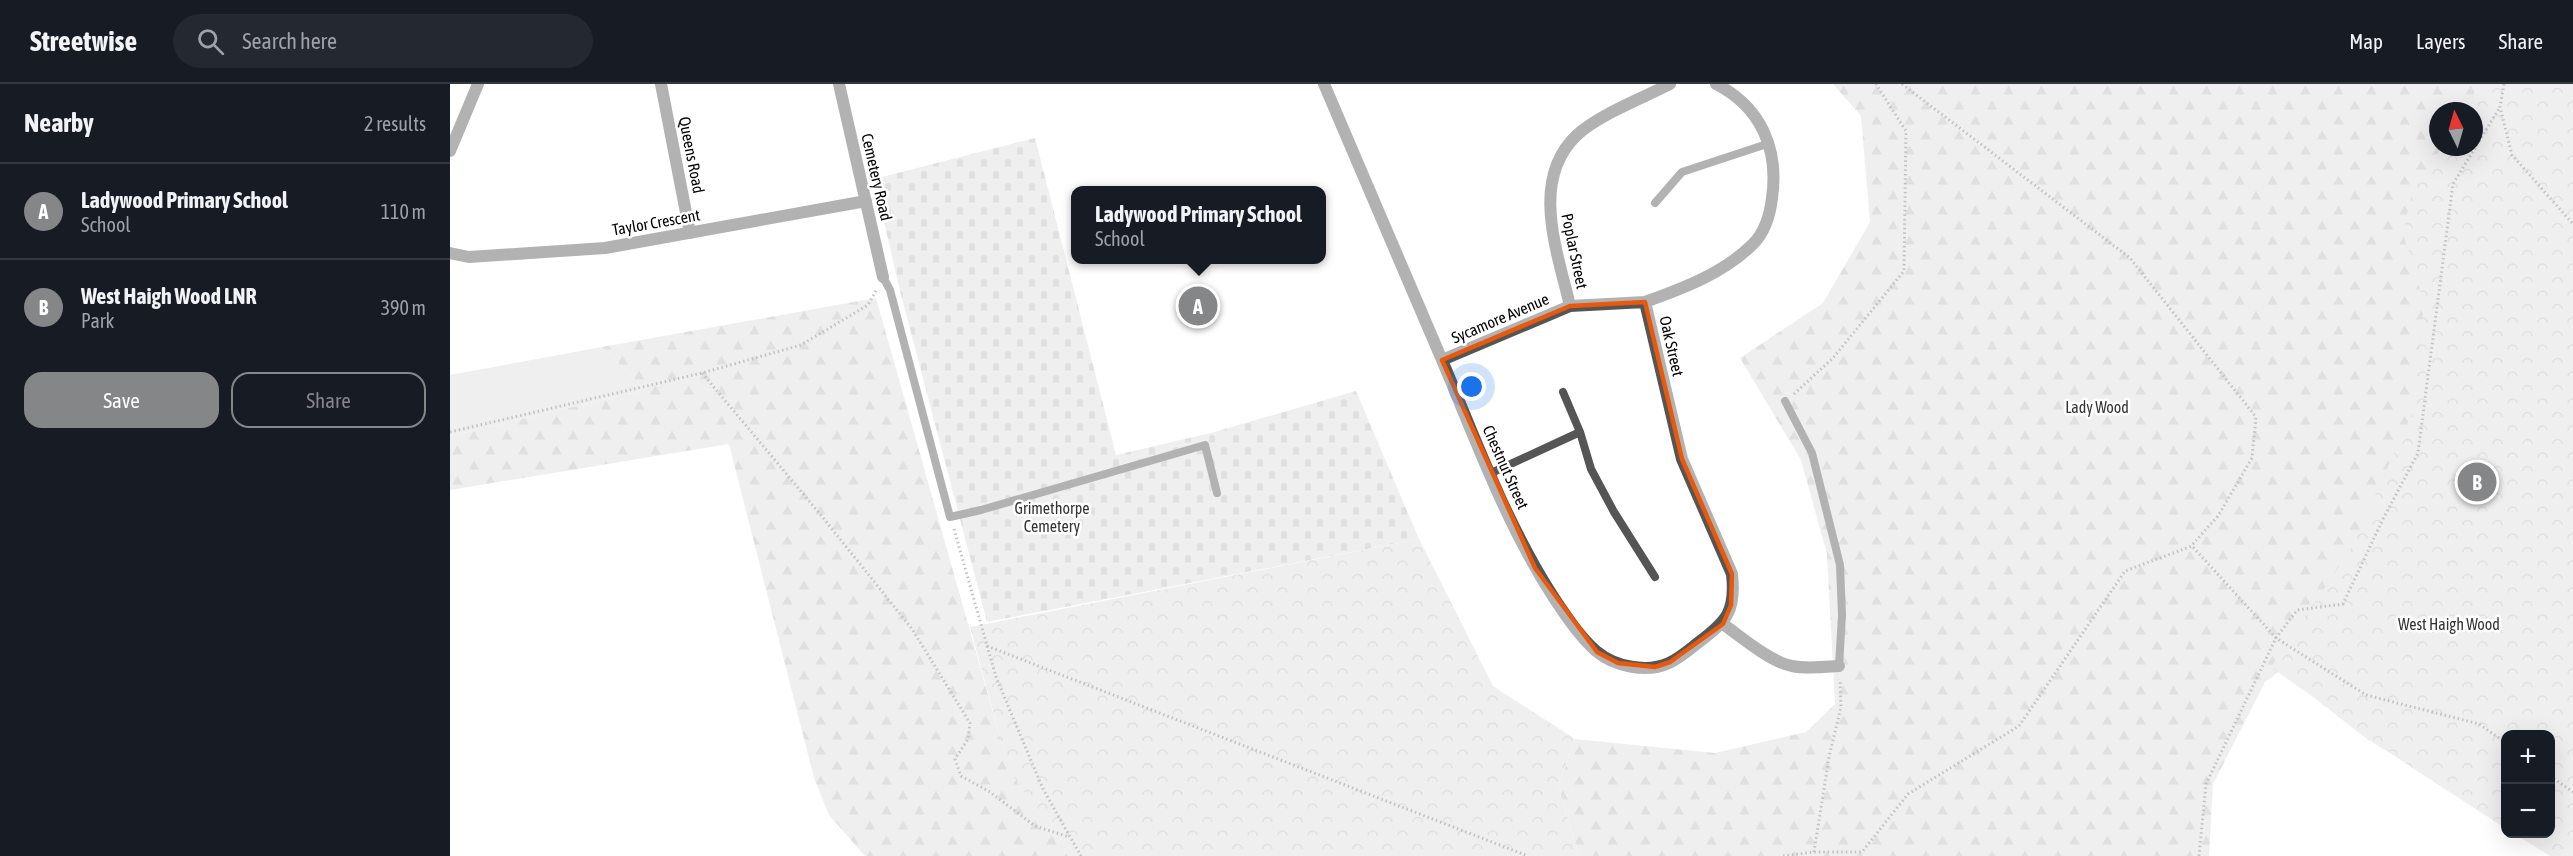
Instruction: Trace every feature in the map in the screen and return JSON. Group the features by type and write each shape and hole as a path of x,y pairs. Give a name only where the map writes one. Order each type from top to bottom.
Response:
{"street":[{"path":"450,151 478,84"},
{"name":"Queens Road","path":"661,84 690,233"},
{"name":"Cemetery Road","path":"839,84 883,277"},
{"name":"Chestnut Street","path":"1324,84 1489,474 1535,568 1566,616 1597,652 1638,668 1655,667 1670,662 1723,624"},
{"name":"Poplar Street","path":"1570,306 1550,209 1552,182 1560,156 1576,135 1594,123 1670,84"},
{"name":"Oak Street","path":"1716,84 1741,100 1758,121 1770,142 1774,165 1770,217 1755,242 1732,261 1703,279 1645,302 1682,459 1732,574 1731,604 1723,624"},
{"name":"Taylor Crescent","path":"450,253 469,257 605,248 866,201"},
{"name":"Sycamore Avenue","path":"1442,360 1570,306 1645,302"},
{"path":"1723,624 1755,647 1789,666 1810,668 1839,666"}],"lane":[{"path":"1655,203 1682,172 1770,142"},
{"path":"883,277 890,290 950,517 1205,445 1216,493"},
{"path":"1563,392 1580,432 1591,469 1614,513 1654,577"},
{"path":"1785,401 1812,453 1840,565 1842,615 1839,666"},
{"path":"1489,474 1580,432"}],"path":[{"path":"1785,401 1833,358 1904,271 1906,131 1876,84"},
{"path":"1783,856 1815,852 1862,852 1908,794 2019,726 2125,571 2192,546 2218,516 2252,458 2256,417 2130,258 1902,84"},
{"path":"2199,856 2206,784 2276,638 2297,610 2343,604 2382,519 2418,453 2453,184 2500,107 2504,84"},
{"path":"2500,107 2512,155 2573,224"},
{"path":"450,432 702,373 801,345 868,305 883,277"},
{"path":"702,373 820,514 912,629 970,723 969,739 955,759 961,776 990,792 1035,826 1069,837"},
{"path":"950,517 996,677 1043,789 1081,856"},
{"path":"2192,546 2276,638 2366,695 2479,724 2501,740"},
{"path":"987,646 1528,856"},
{"path":"1815,852 1829,757 1841,707 1839,666"},
{"path":"2555,779 2573,792"}],"highlighted area":[{"path":"1645,302 1682,459 1732,574 1731,605 1723,624 1670,662 1655,667 1618,663 1597,652 1535,568 1442,360 1570,306"}],"green space":[{"name":"Lady Wood","path":"1833,84 2573,84 2573,856 2554,838 2555,730 2501,730 2501,740 2455,793 2367,739 2280,671 2265,682 2213,784 2209,856 1579,856 1558,787 1575,739 1715,753 1806,732 1835,704 1827,554 1801,460 1740,358 1823,303 1870,222 1861,116"},
{"name":"West Haigh Wood","path":"2478,84 2573,84 2573,856 2550,856 2521,838 2555,838 2555,730 2501,730 2501,825 2411,767 2271,667 2350,550 2412,414 2424,303 2403,233 2412,193 2436,156 2483,156 2483,102 2470,102"},
{"name":"Grimethorpe Cemetery","path":"1035,138 1116,455 1211,433 1356,391 1419,539 987,622 900,291 874,179"},
{"path":"876,298 1009,769 1068,856 865,856 829,815 814,778 729,444 450,490 450,436 645,390 602,347"},
{"path":"602,347 645,390 450,436 450,375"},
{"path":"1419,539 1493,686 1575,739 1558,787 1579,856 1068,856 1009,770 970,627"}],"place":[{"name":"Ladywood Primary School","path":"1198,306"},
{"name":"West Haigh Wood LNR","path":"2477,482"}]}
